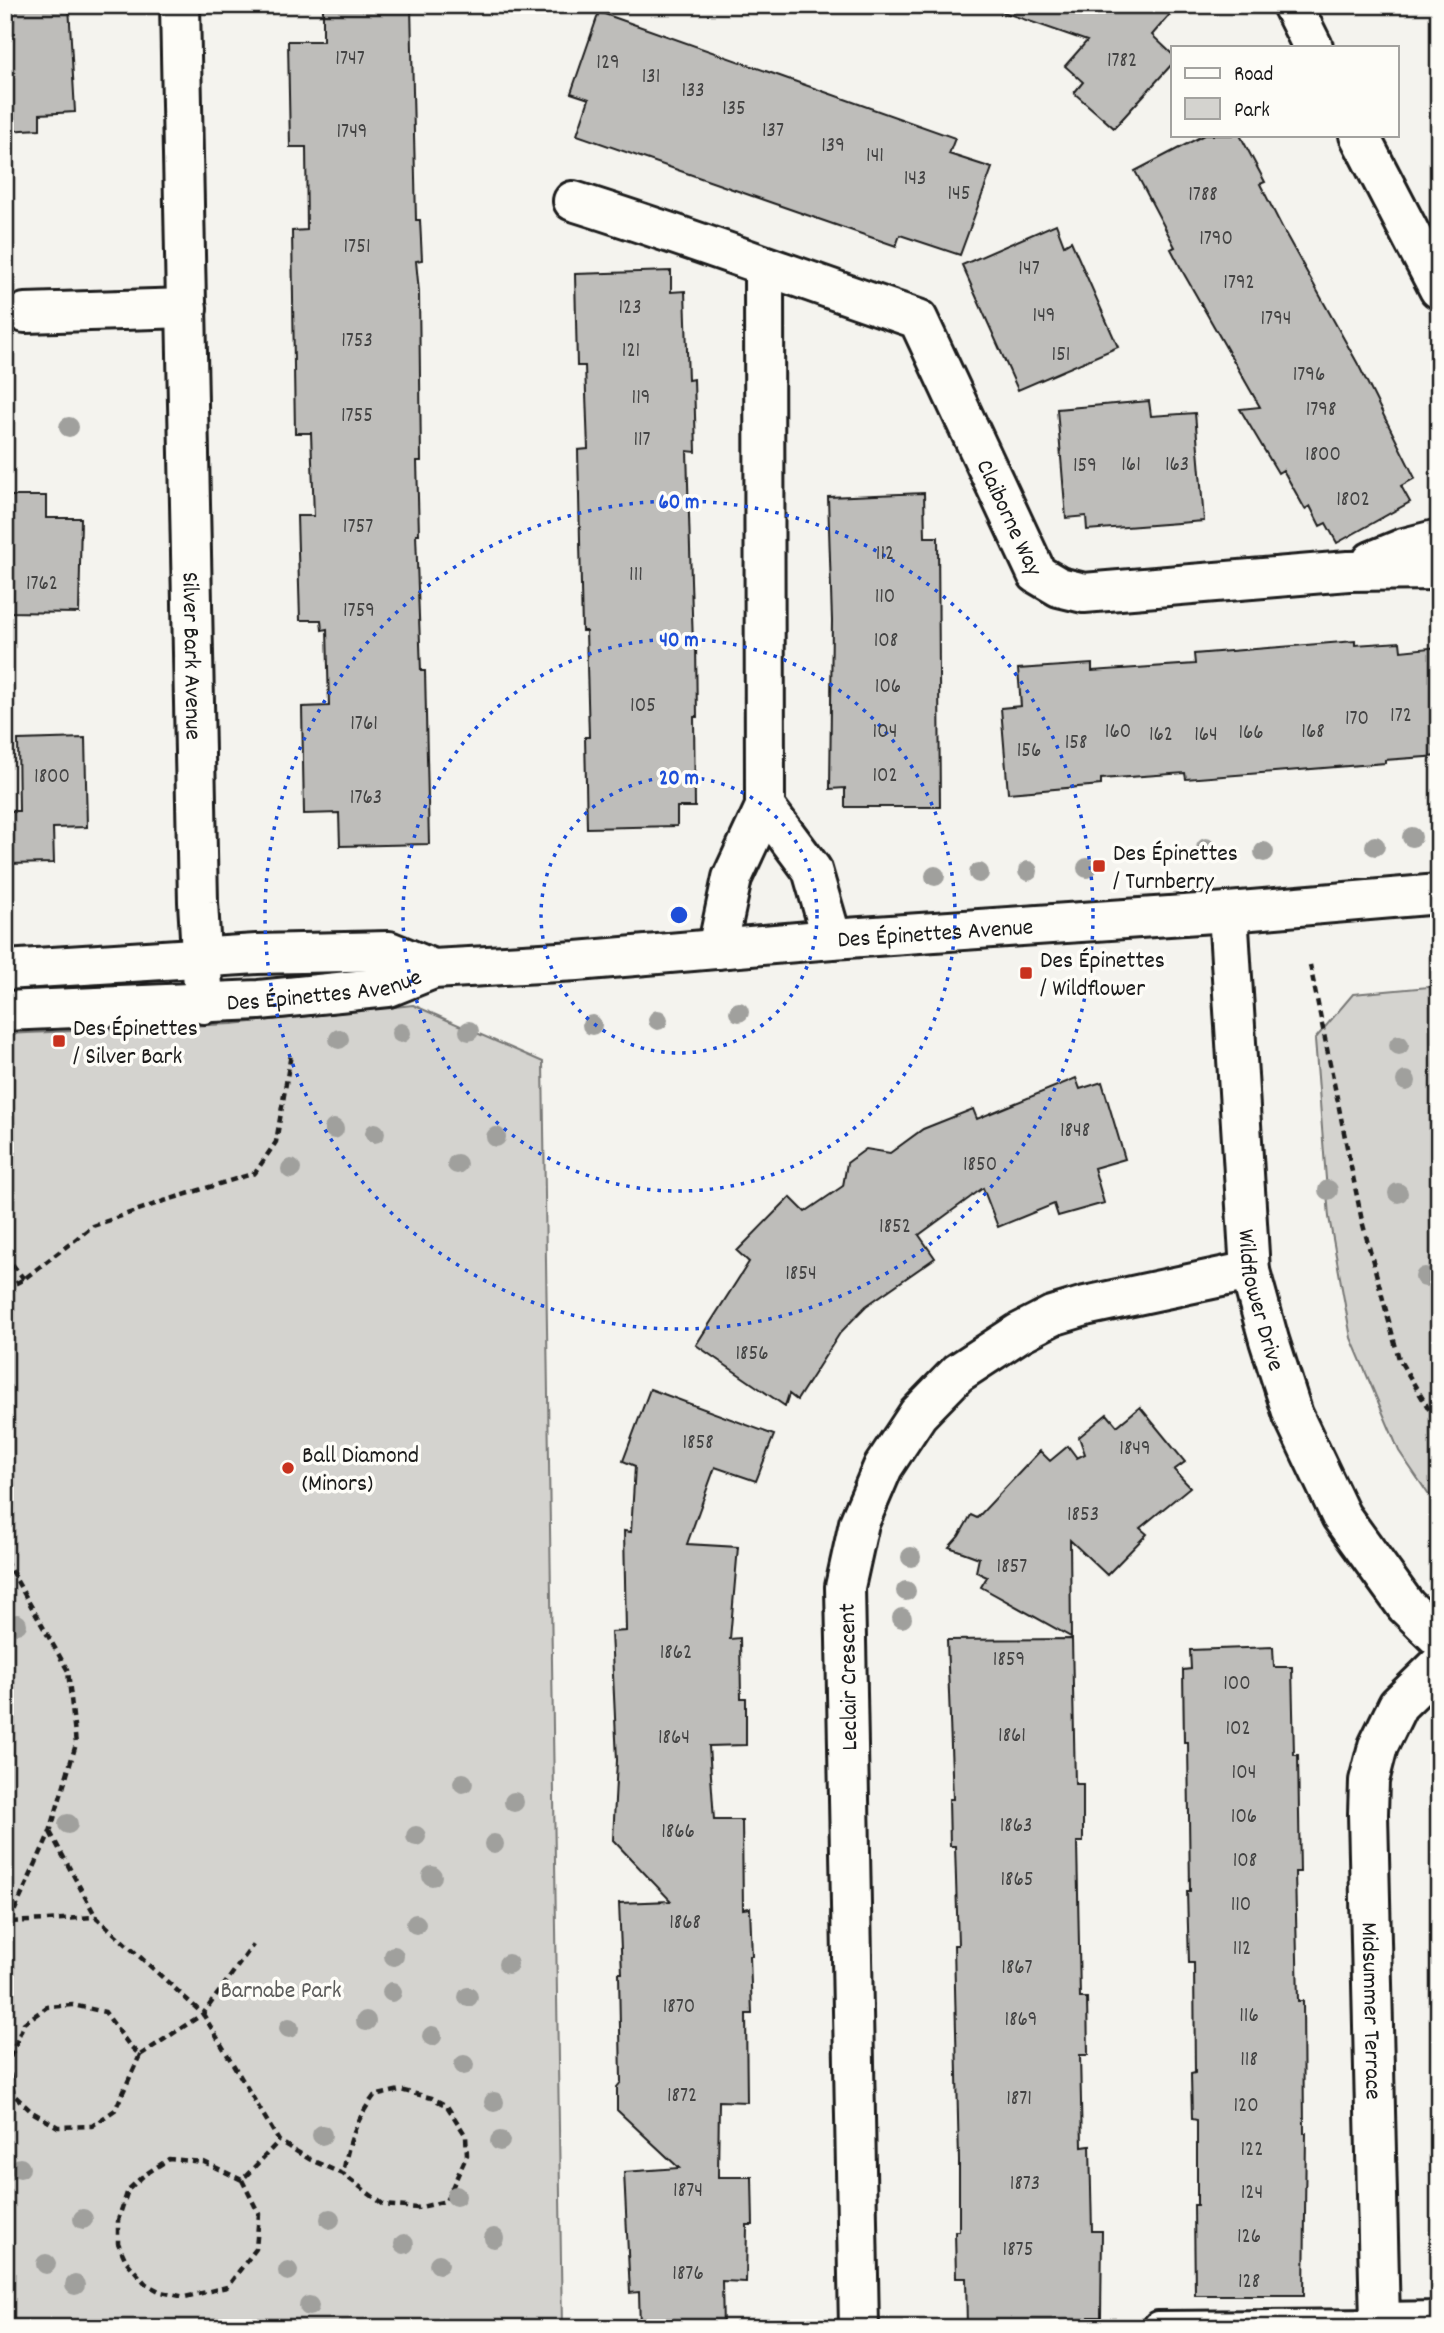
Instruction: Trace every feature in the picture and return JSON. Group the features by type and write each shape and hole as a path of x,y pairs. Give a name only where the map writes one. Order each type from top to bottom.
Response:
{"street":[{"name":"Silver Bark Avenue","path":"180,5 198,902 204,1004"},
{"path":"1292,5 1312,46"},
{"path":"1360,136 1439,289"},
{"name":"Claiborne Way","path":"573,201 680,235 764,267 918,319 1037,574 1059,587 1084,593 1348,571 1439,570"},
{"path":"717,949 732,878 765,807 764,267"},
{"path":"25,313 187,308"},
{"name":"Claiborne Way","path":"1348,571 1404,548 1439,539"},
{"path":"765,807 812,870 832,940"},
{"name":"Des Épinettes Avenue","path":"5,1011 204,1004 388,987 433,969 577,961 1439,894"},
{"name":"Wildflower Drive","path":"1228,912 1250,1271 1269,1340 1293,1415 1341,1516 1406,1605 1439,1638"},
{"name":"Des Épinettes Avenue","path":"5,970 257,954 388,951 433,969"},
{"name":"Leclair Crescent","path":"859,2328 845,1587 859,1523 883,1467 918,1414 958,1373 1009,1339 1052,1316 1085,1306 1250,1271"},
{"name":"Midsummer Terrace","path":"1380,2322 1368,1782 1378,1746 1398,1705 1439,1665"},
{"path":"1380,2322 1439,2321"}],"lane":[{"path":"1157,2324 1380,2322"}],"path":[{"path":"1310,965 1362,1221 1399,1359 1439,1426"},
{"path":"5,1289 24,1279 93,1226 256,1173 276,1142 291,1054"},
{"path":"5,1255 24,1279"},
{"path":"5,1560 68,1671 76,1744 50,1832 5,1932"},
{"path":"50,1832 96,1917 203,2014 279,2141 311,2160 343,2174 384,2205 417,2208 446,2201 467,2155 466,2136 447,2106 432,2098 400,2090 374,2096 359,2116 347,2150 343,2174"},
{"path":"11,1922 96,1917"},
{"path":"140,2055 129,2046 105,2012 73,2005 47,2007 24,2023 8,2063 14,2095 32,2112 58,2127 92,2126 115,2110 140,2055 203,2014 253,1945"},
{"path":"242,2180 279,2141"},
{"path":"169,2159 204,2162 242,2180 259,2214 256,2249 228,2287 185,2297 146,2284 126,2260 118,2243 118,2220 128,2190 143,2176 169,2159"}],"green space":[{"path":"1439,986 1439,1510 1399,1451 1351,1338 1329,1217 1315,1039 1353,994"},
{"name":"Barnabe Park","path":"413,1005 543,1062 562,2328 5,2328 5,1034 232,1024"}],"building":[{"path":"69,5 75,112 40,114 40,129 5,131 5,8"},
{"path":"1001,5 1178,5 1152,35 1171,53 1171,65 1114,128 1074,93 1083,82 1065,66 1087,41 1000,11"},
{"path":"411,6 416,220 420,220 422,260 416,261 419,292 421,461 417,461 419,534 416,534 421,671 425,671 429,844 340,846 339,813 304,814 302,707 329,706 327,629 322,630 321,620 300,620 297,516 314,516 311,433 295,433 292,231 307,230 306,147 290,147 288,41 323,41 323,8"},
{"path":"599,12 955,138 949,154 992,168 960,255 900,235 896,246 577,135 589,99 571,93"},
{"path":"1202,136 1241,136 1265,182 1260,184 1359,366 1415,478 1401,486 1410,502 1337,543 1326,523 1320,526 1310,506 1305,509 1283,470 1278,473 1240,409 1260,407 1184,274 1171,249 1175,247 1135,171"},
{"path":"1056,224 1064,245 1071,241 1118,347 1018,390 962,265"},
{"path":"671,271 671,292 685,291 688,380 694,379 696,452 687,451 693,645 696,645 695,807 677,807 677,826 587,828 585,737 589,737 586,631 582,631 578,450 588,449 585,366 577,366 575,274"},
{"path":"1149,401 1151,416 1195,413 1204,521 1087,530 1086,516 1066,518 1057,409"},
{"path":"924,493 925,537 938,537 940,807 845,807 845,788 830,789 832,621 828,497"},
{"path":"5,496 46,496 46,518 81,518 79,613 5,612"},
{"path":"1355,641 1355,645 1400,642 1401,651 1439,647 1439,756 1186,779 1185,773 1101,779 1101,785 1008,793 1001,708 1021,706 1018,669 1092,664 1092,671 1195,664 1194,654"},
{"path":"85,738 87,827 53,828 54,863 7,864 6,811 19,811 18,740"},
{"path":"1076,1078 1080,1089 1102,1082 1125,1159 1094,1168 1104,1203 1058,1216 1054,1204 998,1227 983,1188 919,1235 935,1258 866,1306 840,1333 797,1400 789,1394 785,1406 696,1345 749,1262 737,1251 790,1197 805,1212 843,1186 847,1163 866,1149 890,1153 923,1129 973,1109 977,1119"},
{"path":"650,1389 774,1435 756,1481 715,1467 687,1544 738,1547 730,1639 740,1638 741,1698 746,1698 746,1745 709,1746 714,1820 742,1820 743,1909 750,1908 752,1956 752,2014 746,2014 747,2102 719,2101 718,2177 752,2177 753,2225 747,2225 746,2282 722,2281 723,2328 640,2328 639,2292 630,2293 624,2172 679,2168 617,2110 617,2087 621,2082 619,1973 622,1973 619,1903 671,1901 613,1840 617,1760 611,1632 626,1631 624,1531 631,1532 635,1466 623,1461"},
{"path":"1140,1407 1185,1462 1174,1470 1190,1487 1140,1528 1147,1534 1107,1575 1070,1540 1071,1637 981,1587 987,1577 976,1572 979,1558 949,1547 971,1515 977,1518 1040,1451 1050,1461 1068,1446 1077,1458 1085,1454 1079,1437 1107,1414 1117,1426"},
{"path":"1072,1639 1075,1784 1083,1784 1083,1842 1077,1842 1080,1998 1087,1998 1088,2055 1080,2055 1082,2147 1090,2146 1092,2231 1102,2231 1101,2317 1089,2317 1089,2328 967,2328 966,2278 956,2278 955,2231 959,2231 959,2161 954,1945 958,1945 955,1846 950,1846 949,1799 953,1799 947,1640"},
{"path":"1273,1647 1274,1667 1292,1667 1294,1755 1298,1755 1300,1872 1295,1872 1298,2001 1303,2001 1306,2133 1304,2295 1195,2295 1197,2120 1192,2119 1191,2074 1195,2073 1194,1963 1189,1963 1188,1742 1184,1742 1183,1670 1191,1669 1190,1650"}],"place":[{"name":"Des Épinettes / Turnberry","path":"1099,866"},
{"name":"Des Épinettes / Wildflower","path":"1026,973"},
{"name":"Des Épinettes / Silver Bark","path":"59,1041"},
{"name":"Ball Diamond (Minors)","path":"288,1468"}]}
